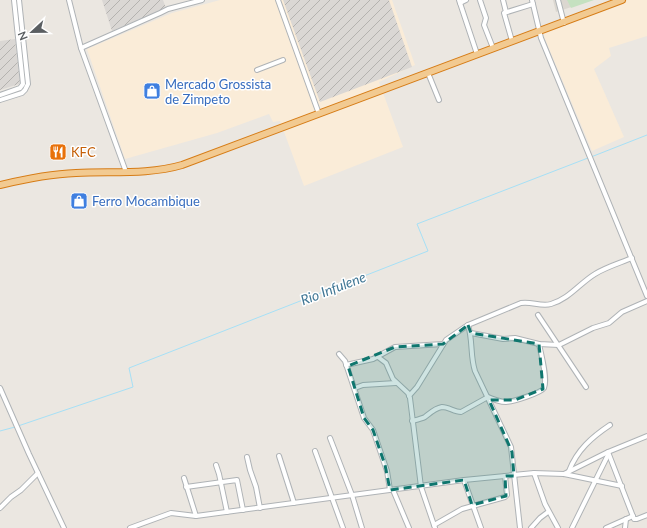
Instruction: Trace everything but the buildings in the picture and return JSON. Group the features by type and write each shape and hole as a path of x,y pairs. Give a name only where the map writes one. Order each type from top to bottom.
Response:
{"highway":[{"path":"0,185 49,175 126,172 154,170 178,166 493,48 564,23 622,0"}],"street":[{"path":"0,95 20,88 23,84 14,0"},
{"path":"0,100 22,92 28,84 19,0"},
{"path":"69,0 81,48 126,172"},
{"path":"81,48 160,14 168,9 202,0"},
{"path":"278,0 319,114"},
{"path":"466,0 459,1 477,54"},
{"path":"480,0 486,18 484,25 493,48"},
{"path":"503,0 506,12 504,15 512,41"},
{"path":"558,0 564,23"},
{"path":"506,12 532,2 540,38 588,155 592,160 647,296"},
{"path":"257,70 283,60"},
{"path":"428,73 439,100"},
{"path":"409,396 417,387 446,340 468,325 521,303 528,302 544,305 556,302 570,294 595,274 632,258"},
{"path":"471,333 503,339 515,338 540,344 559,345 593,328 609,323 622,312 647,301"},
{"path":"538,315 586,387"},
{"path":"468,325 471,333 472,362 510,447 518,501 520,528"},
{"path":"346,365 378,357 395,347 443,344"},
{"path":"412,421 422,418 442,407 462,412 488,397 506,402 541,391 543,389 544,373 540,344"},
{"path":"339,354 345,361 364,418 373,430 392,490 409,528"},
{"path":"378,357 386,363 393,379 409,396 421,487 435,526 462,509 506,496 505,476"},
{"path":"354,388 396,383"},
{"path":"0,388 64,528"},
{"path":"569,472 579,452 586,443 610,425"},
{"path":"564,474 647,436"},
{"path":"330,438 352,496 362,528"},
{"path":"315,451 343,528"},
{"path":"572,528 608,453"},
{"path":"608,453 633,516 636,519 647,515"},
{"path":"279,456 294,503"},
{"path":"247,457 256,487 260,508"},
{"path":"216,465 227,512"},
{"path":"0,508 38,473"},
{"path":"534,474 548,512 558,528"},
{"path":"130,528 173,512 196,516 331,497 352,496 464,480 505,476 564,474 622,486"},
{"path":"184,478 196,516"},
{"path":"186,487 235,480 238,481 243,510"},
{"path":"464,480 472,505 482,528"},
{"path":"531,528 548,512"},
{"path":"606,528 633,516"},
{"path":"625,528 626,519"}],"highlighted area":[{"path":"468,325 471,333 539,344 543,389 515,400 489,400 512,452 514,476 505,476 506,496 472,505 464,480 390,490 385,465 373,430 364,418 348,366 395,347 443,344"}],"shaded area":[{"path":"102,0 163,0 166,8 112,31"},
{"path":"220,0 392,0 415,65 379,82 403,147 304,186 280,121 273,122 269,114 217,133 125,159 87,49 172,13"},
{"path":"283,0 389,0 412,67 320,102"},
{"path":"553,0 593,0 556,12"},
{"path":"626,0 647,0 647,36 609,48 611,56 594,69 624,137 592,151 542,32"},
{"path":"15,39 20,82 19,84 0,90 0,41"}],"green space":[{"path":"567,0 594,0 571,8"}],"waterway":[{"name":"Rio Infulene","path":"591,157 647,135"},
{"name":"Rio Infulene","path":"18,426 133,387 129,368 428,251 417,224 588,158"},
{"name":"Rio Infulene","path":"0,431 15,427"}],"place":[{"name":"Mercado Grossista de Zimpeto","path":"152,91"},
{"name":"KFC","path":"58,152"},
{"name":"Ferro Mocambique","path":"79,201"}]}
